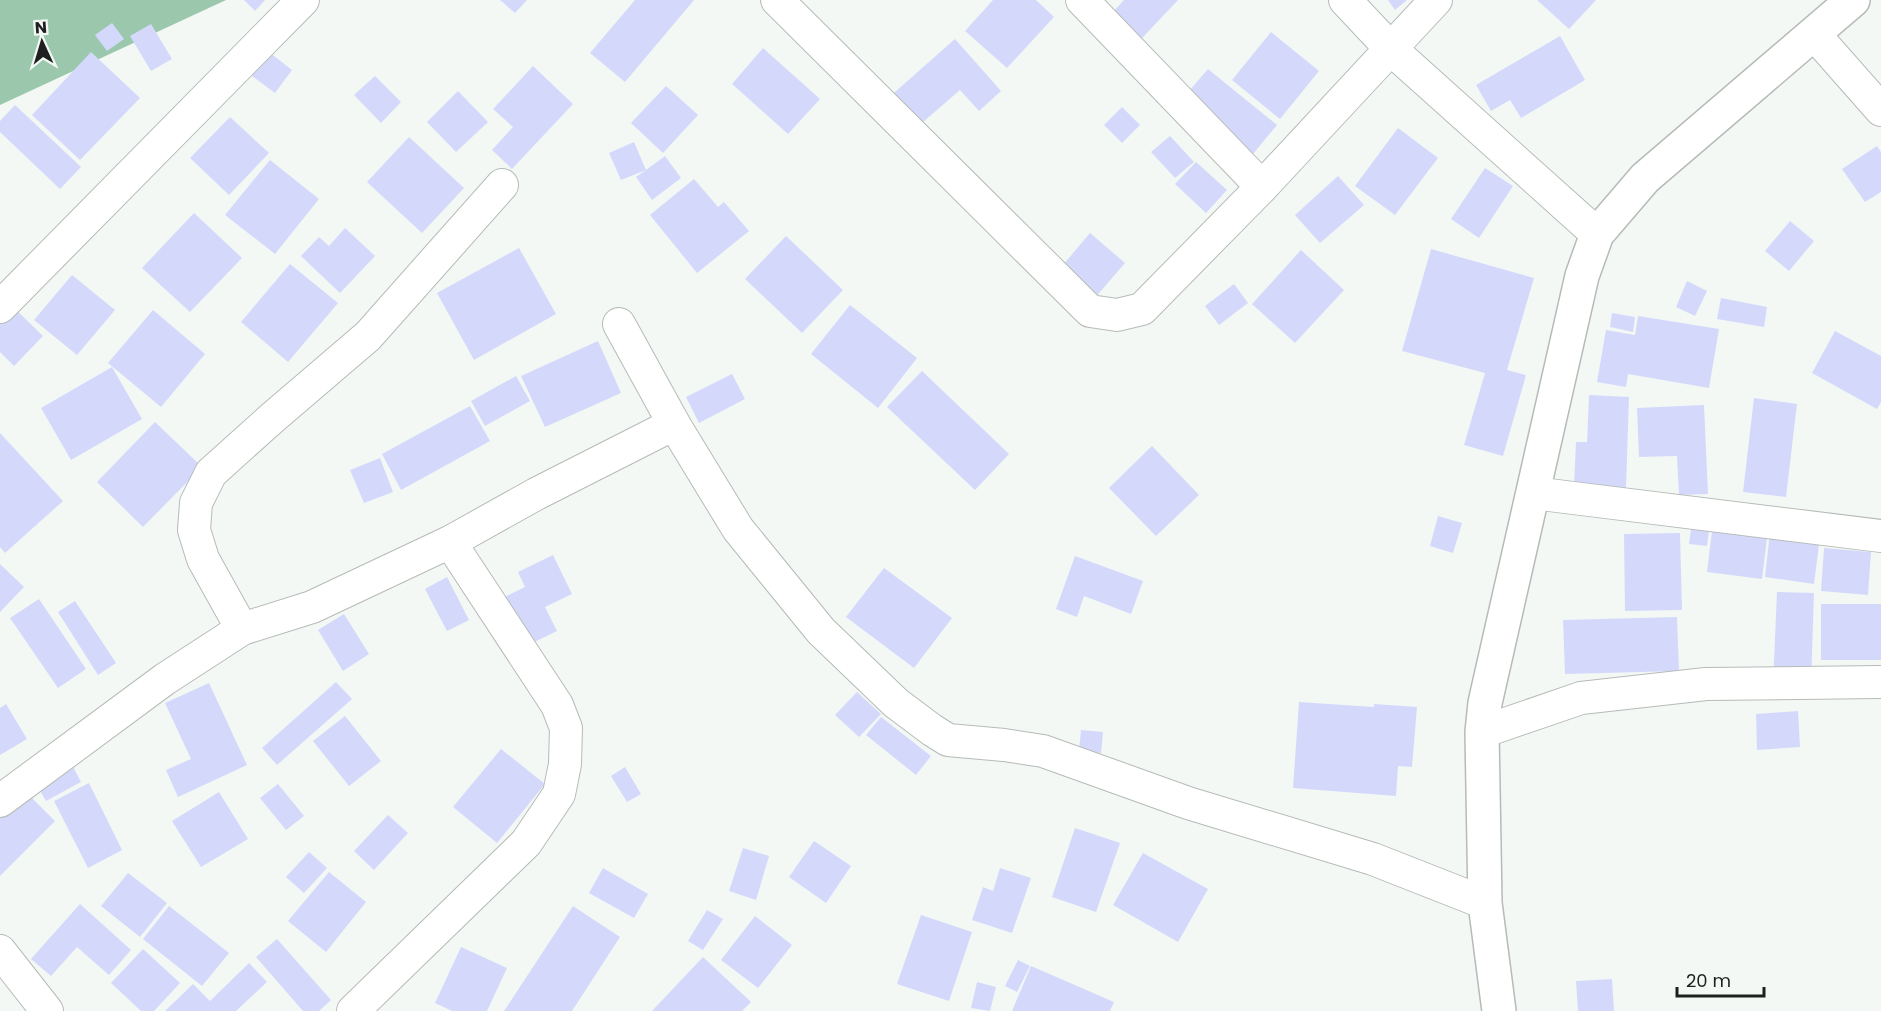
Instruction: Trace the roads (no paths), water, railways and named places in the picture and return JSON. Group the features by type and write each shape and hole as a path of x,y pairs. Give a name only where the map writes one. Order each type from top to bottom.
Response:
{"street":[{"path":"0,307 303,0"},
{"path":"777,0 1090,311 1117,315 1142,309 1262,188 1436,0"},
{"path":"1082,0 1262,188"},
{"path":"1345,0 1392,50 1597,234"},
{"path":"1499,1011 1485,903 1482,732 1485,703 1582,276 1597,234 1645,178 1853,0"},
{"path":"1814,34 1881,110"},
{"path":"242,629 203,559 194,530 196,503 212,473 368,336 502,185"},
{"path":"619,324 674,424 738,529 821,631 896,703 948,740 1043,751 1188,803 1373,860 1485,903"},
{"path":"0,801 165,679 242,629 312,607 450,542 536,494 674,424"},
{"path":"1533,493 1881,536"},
{"path":"353,1011 526,843 559,794 565,764 566,728 557,705 450,542"},
{"path":"1482,732 1581,698 1706,684 1881,682"},
{"path":"0,951 47,1011"}]}
